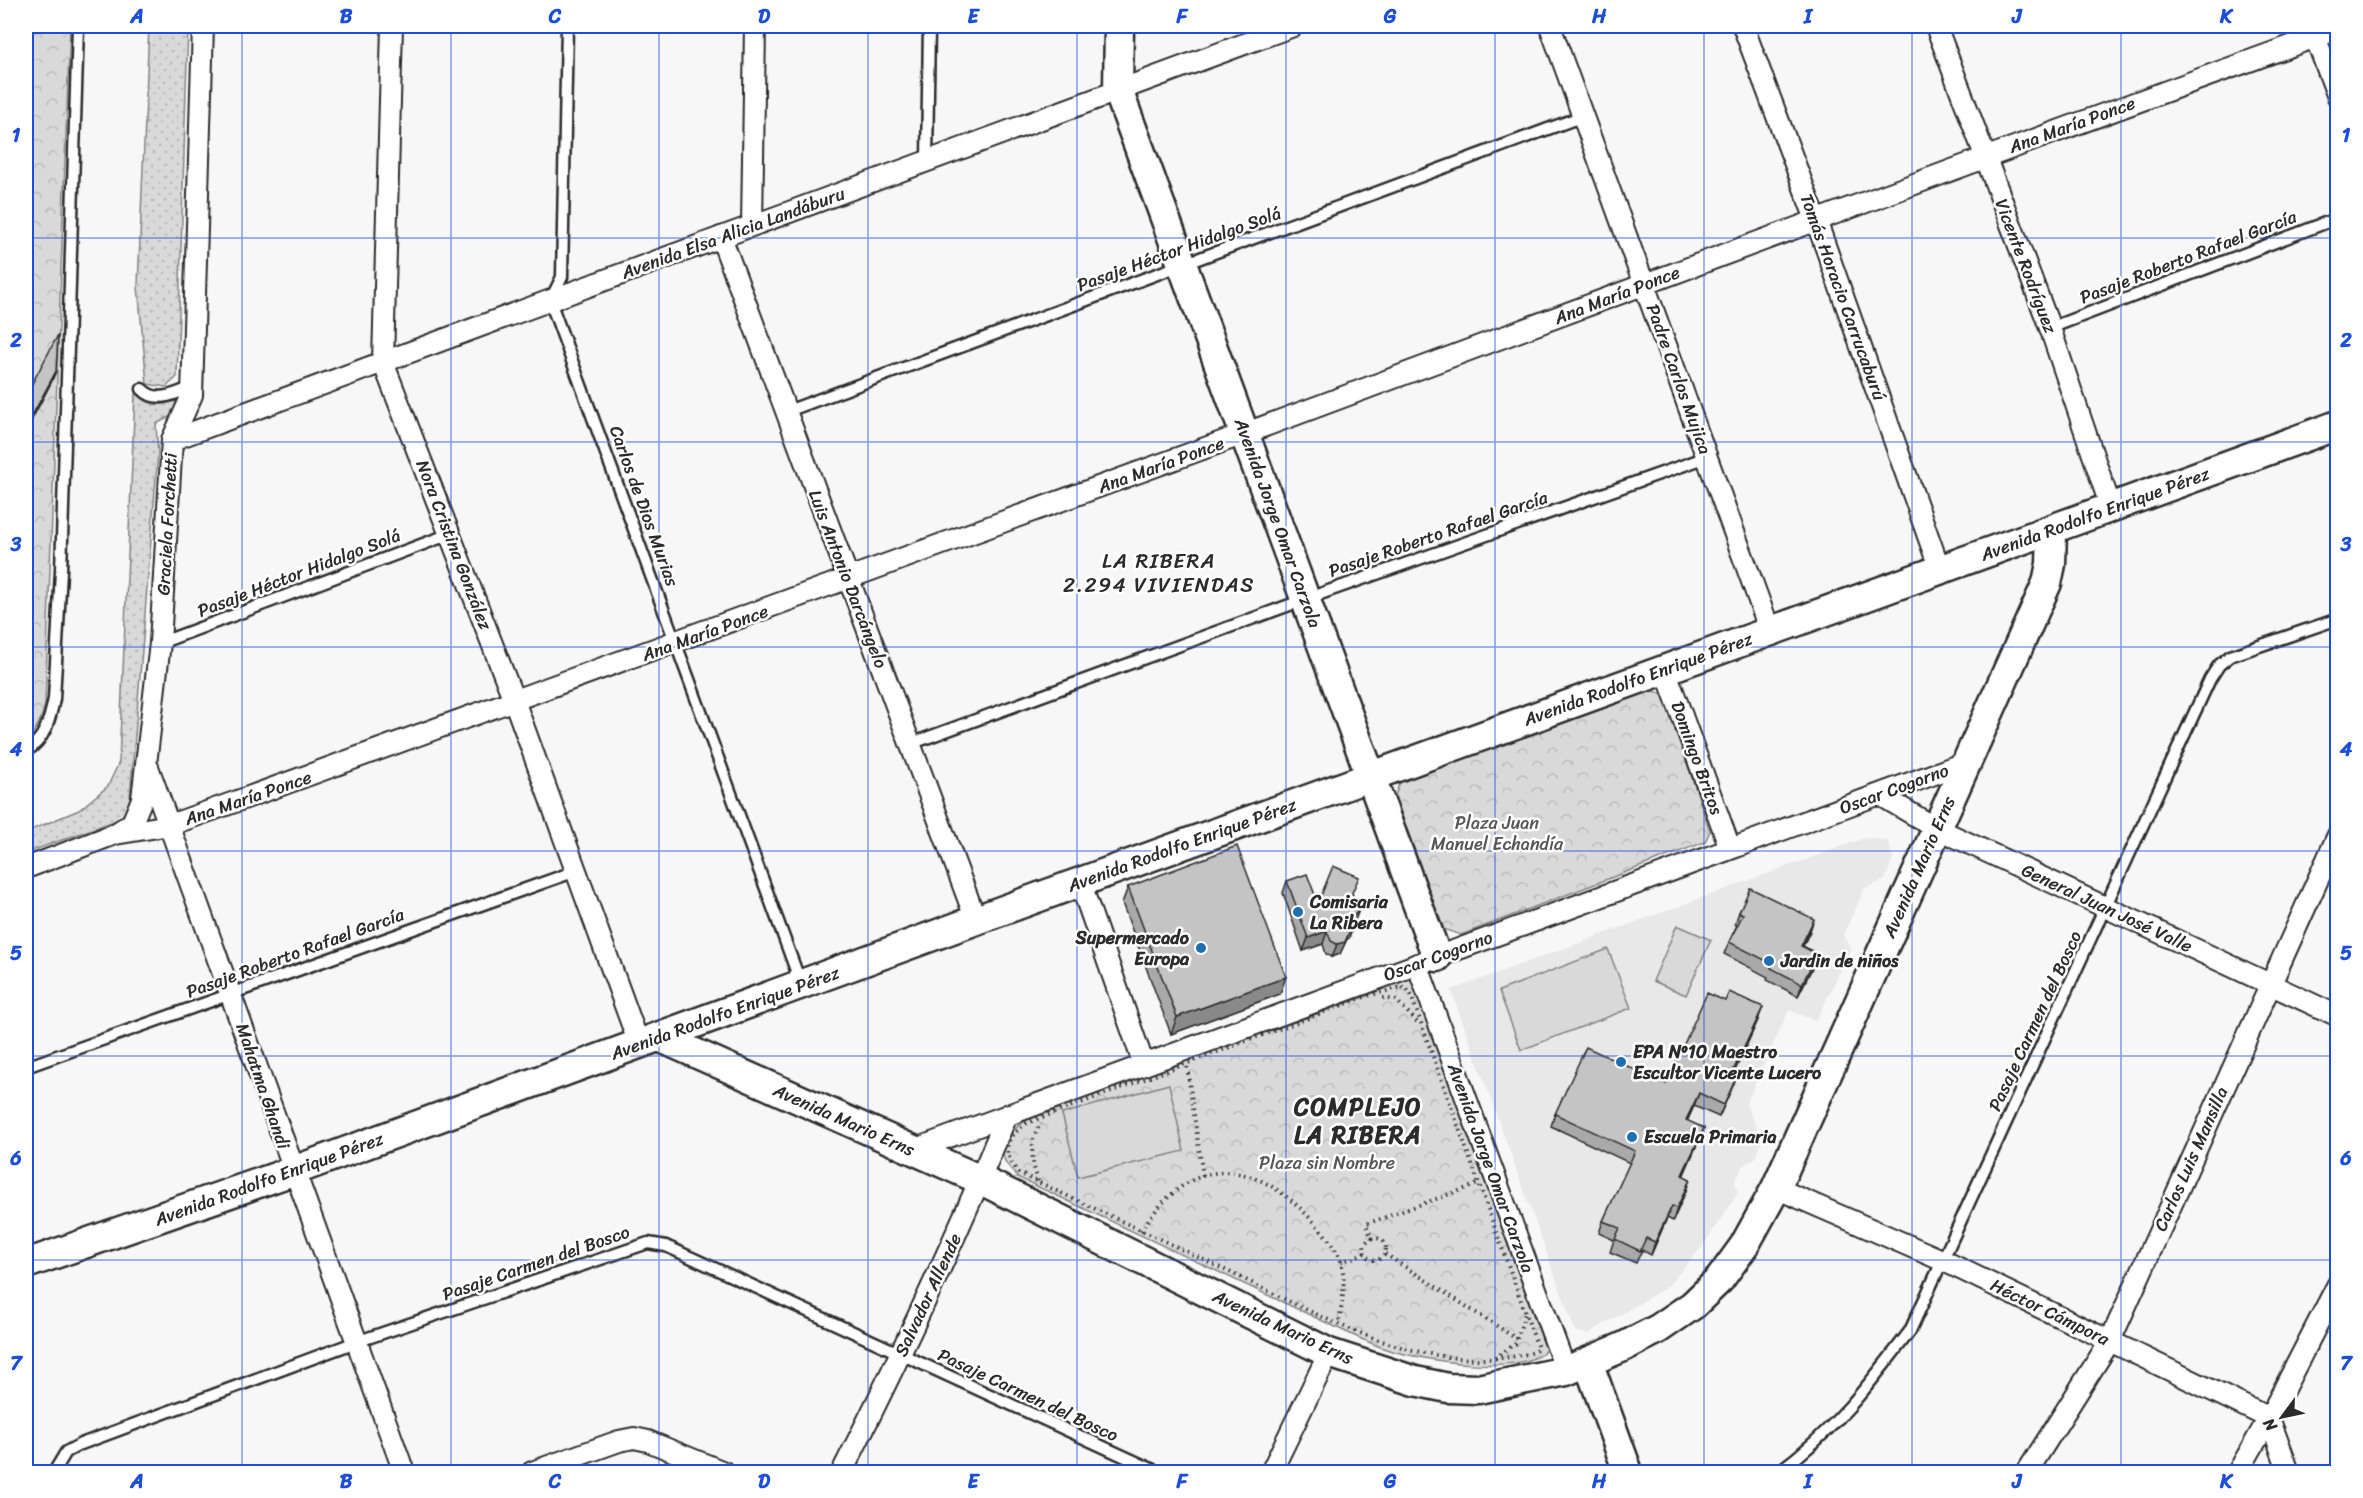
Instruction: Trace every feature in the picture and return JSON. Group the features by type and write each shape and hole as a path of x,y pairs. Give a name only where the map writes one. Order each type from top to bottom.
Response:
{"street":[{"name":"Graciela Forchetti","path":"115,834 132,823 142,799 160,643 172,440 192,395 203,26"},
{"name":"Nora Cristina González","path":"392,26 383,362 515,703 576,871 649,1041"},
{"path":"752,225 755,26"},
{"path":"1118,90 1119,26"},
{"name":"Avenida Elsa Alicia Landáburu","path":"172,440 1293,26"},
{"name":"Padre Carlos Mujica","path":"1550,26 1770,631"},
{"name":"Tomás Horacio Carrucaburú","path":"1743,26 1816,220 1940,570"},
{"name":"Vicente Rodríguez","path":"1936,26 2050,328 2111,508"},
{"name":"Ana María Ponce","path":"115,834 170,825 515,703 1245,434 1985,157 2313,31 2337,29"},
{"path":"2313,31 2337,97"},
{"name":"Avenida Jorge Omar Carzola","path":"1118,90 1371,777 1427,961 1577,1366 1628,1473"},
{"name":"Luis Antonio Darcángelo","path":"720,237 976,920"},
{"name":"Avenida Rodolfo Enrique Pérez","path":"26,1264 293,1171 2337,425"},
{"name":"Avenida Mario Erns","path":"649,1041 981,1180 1329,1353 1415,1381 1448,1388 1478,1389 1577,1366 1658,1329 1693,1305 1714,1286 1744,1245 1776,1188 1964,763 2047,583 2052,530"},
{"name":"Domingo Britos","path":"1665,669 1730,848"},
{"name":"Oscar Cogorno","path":"912,1150 1964,763"},
{"name":"Mahatma Ghandi","path":"147,766 404,1473"},
{"name":"General Juan José Valle","path":"1880,795 1936,828 2337,1016"},
{"path":"26,868 115,834"},
{"name":"Carlos Luis Mansilla","path":"2027,1473 2110,1341 2337,835"},
{"path":"1080,882 1144,1065"},
{"name":"Salvador Allende","path":"842,1473 902,1355 981,1180 1007,1115"},
{"name":"Héctor Cámpora","path":"1776,1188 1944,1261 2269,1418"},
{"path":"2238,1473 2333,1304 2337,1284"},
{"path":"1271,1473 1329,1353"},
{"path":"2269,1418 2289,1473"},
{"path":"532,1473 633,1438 648,1441 724,1473"}],"lane":[{"path":"26,751 42,736 50,720 54,699 61,561 78,26"},
{"path":"550,301 562,277 567,26"},
{"path":"927,161 929,26"},
{"name":"Pasaje Héctor Hidalgo Solá","path":"785,412 1583,116"},
{"name":"Pasaje Roberto Rafael García","path":"2050,328 2337,218"},
{"name":"Carlos de Dios Murias","path":"550,301 678,643 801,984"},
{"path":"142,389 148,395 159,397 172,395 192,387"},
{"name":"Pasaje Roberto Rafael García","path":"910,744 1707,456"},
{"name":"Pasaje Héctor Hidalgo Solá","path":"160,643 450,534"},
{"name":"Pasaje Carmen del Bosco","path":"1778,1473 1807,1451 1859,1398 1910,1331 2210,679 2219,665 2230,656 2337,619"},
{"name":"Pasaje Roberto Rafael García","path":"26,1067 576,871"},
{"name":"Pasaje Carmen del Bosco","path":"54,1473 66,1452 81,1444 356,1342 648,1243 666,1246 1158,1473"}],"path":[{"path":"1402,987 1407,989 1424,1033 1538,1348 1536,1352 1495,1358 1447,1356 1372,1338 1019,1173 1010,1162 1007,1147 1014,1131 1027,1123 1367,996 1402,987"},
{"path":"1367,996 1396,1000 1414,1017 1424,1033"},
{"path":"1187,1063 1203,1176"},
{"path":"1038,1182 1032,1167 1034,1136 1048,1114"},
{"path":"1141,1230 1171,1194 1195,1178 1234,1172 1259,1180 1295,1203 1313,1221 1336,1252 1341,1262 1343,1295 1339,1323"},
{"path":"1372,1239 1366,1224 1479,1184"},
{"path":"1372,1239 1379,1239 1385,1244 1385,1254 1377,1261 1370,1259 1365,1253 1366,1243 1372,1239"},
{"path":"1341,1262 1365,1253"},
{"path":"1385,1254 1517,1339"},
{"path":"1495,1358 1515,1344 1525,1313"}],"shaded area":[{"name":"EPA Nº10 Maestro Escultor Vicente Lucero","path":"1862,839 1888,841 1893,858 1885,880 1865,888 1843,935 1851,949 1816,1021 1789,1010 1746,1104 1762,1140 1755,1158 1744,1165 1735,1181 1738,1193 1702,1247 1668,1286 1588,1334 1575,1331 1451,990"}],"green space":[{"path":"26,26 70,26 45,705 38,724 26,741"},
{"path":"149,26 188,26 177,377 166,387 147,384 138,286"},
{"path":"135,394 154,404 176,401 175,414 156,424 158,453 129,810 117,820 26,853 26,832 79,810 108,786 119,762"},
{"name":"Plaza Juan Manuel Echandía","path":"1652,690 1664,695 1710,831 1705,842 1461,935 1443,929 1395,796 1400,781"},
{"path":"1677,925 1711,940 1686,995 1653,981"},
{"path":"1608,949 1631,1008 1521,1050 1499,991"},
{"name":"Plaza sin Nombre","path":"1410,976 1418,986 1422,1007 1546,1350 1534,1358 1516,1363 1471,1364 1424,1358 1382,1347 1017,1177 1005,1161 1002,1154 1005,1140 1014,1129 1032,1116 1367,996 1402,977"},
{"path":"1169,1084 1184,1151 1078,1177 1062,1114"}],"building":[{"path":"58,335 56,371 26,427 26,395"},
{"name":"Supermercado Europa","path":"1237,846 1286,977 1177,1017 1128,887"},
{"path":"1333,866 1359,877 1352,893 1359,910 1351,919 1354,925 1348,928 1349,932 1345,942 1337,944 1331,941 1327,931 1308,938 1287,881 1307,874 1318,903"},
{"path":"1750,888 1814,919 1801,946 1817,954 1802,984 1771,968 1773,964 1729,942 1743,914 1739,912"},
{"name":"EPA Nº10 Maestro Escultor Vicente Lucero","path":"1729,992 1763,1007 1733,1071 1738,1073 1724,1105 1699,1093 1686,1120 1704,1128 1682,1175 1690,1179 1677,1208 1672,1206 1655,1242 1646,1238 1640,1251 1615,1239 1620,1228 1603,1221 1635,1151 1555,1114 1586,1047 1666,1084 1707,993 1725,1001"}],"place":[{"name":"Comisaria La Ribera","path":"1298,912"},
{"name":"Supermercado Europa","path":"1201,948"},
{"name":"Jardin de niños","path":"1769,961"},
{"name":"EPA Nº10 Maestro Escultor Vicente Lucero","path":"1621,1062"},
{"name":"Escuela Primaria","path":"1632,1137"}],"district":[{"name":"LA RIBERA 2.294 VIVIENDAS","path":"1159,573"},
{"name":"COMPLEJO LA RIBERA","path":"1358,1121"}]}
